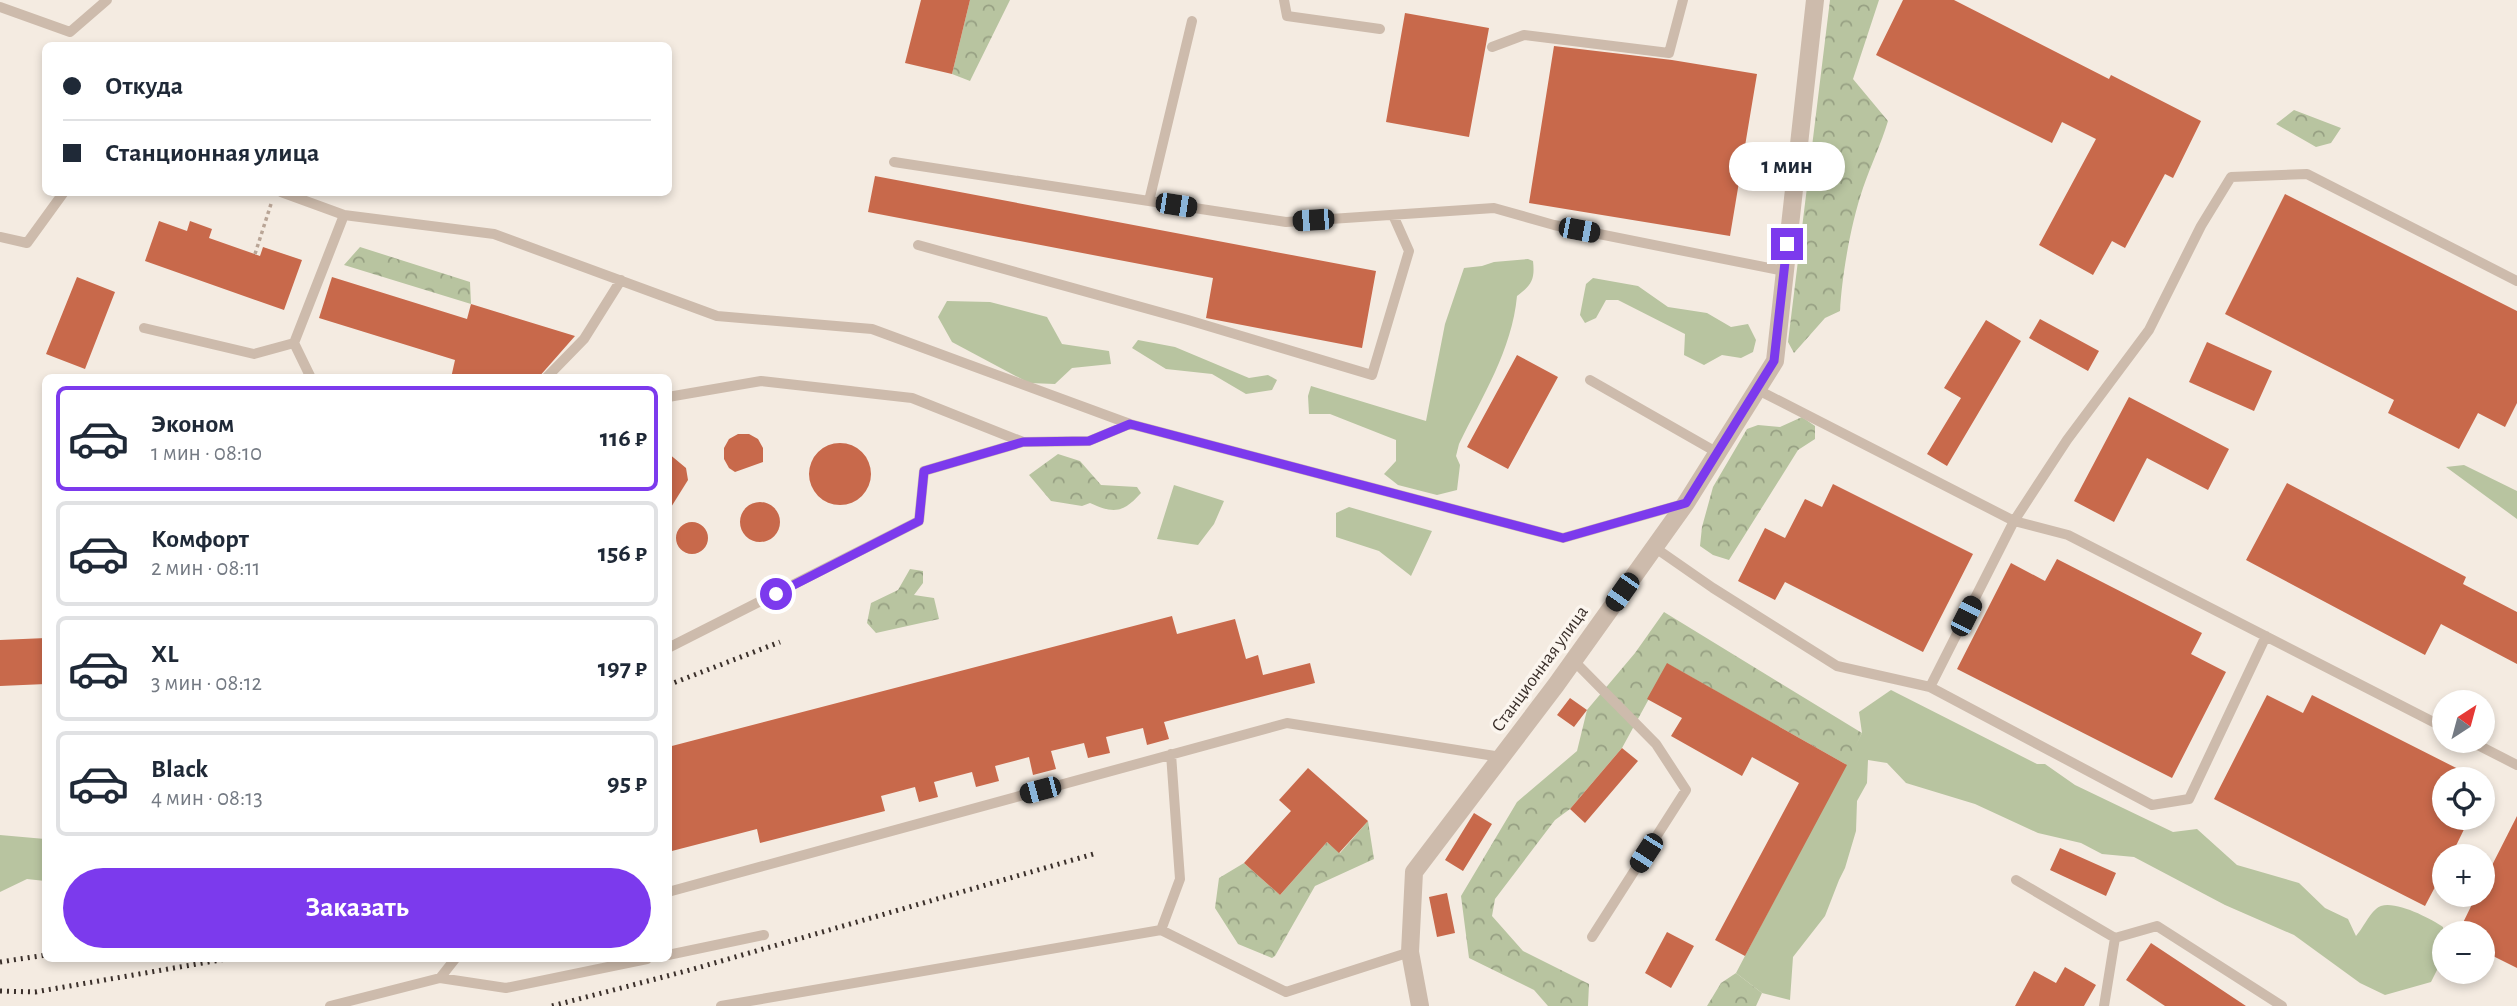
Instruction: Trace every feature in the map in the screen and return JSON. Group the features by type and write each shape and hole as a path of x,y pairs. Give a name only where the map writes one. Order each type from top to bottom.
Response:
{"street":[{"name":"Станционная улица","path":"1420,1006 1410,951 1414,872 1574,660 1686,503 1774,361 1815,0"}],"lane":[{"path":"0,7 70,32 107,0"},
{"path":"1284,0 1287,16 1380,29"},
{"path":"1492,47 1524,35 1668,53 1683,0"},
{"path":"1149,201 1192,21"},
{"path":"894,162 1286,222 1494,208 1554,225 1784,271"},
{"path":"1930,687 2014,521 2067,440 2149,330 2201,226 2231,177 2307,174 2517,281"},
{"path":"0,237 27,243 61,196"},
{"path":"292,196 344,215 494,234 717,316 872,328 1130,424 1563,538 1686,503"},
{"path":"309,374 294,344 344,215"},
{"path":"918,245 1373,375 1409,251 1393,215"},
{"path":"550,374 584,339 621,280"},
{"path":"144,328 254,354 294,344"},
{"path":"1590,380 1717,453"},
{"path":"672,396 761,382 912,398 1023,442"},
{"path":"1758,390 2014,521 2068,535 2432,721"},
{"path":"672,647 919,521 924,471 1023,442 1089,441 1130,424"},
{"path":"1654,547 1837,666 1930,687 2152,804 2189,799 2266,636"},
{"path":"1574,660 1656,744 1686,790 1592,937"},
{"path":"672,891 1287,723 1501,757"},
{"path":"2493,753 2517,765"},
{"path":"1161,930 1181,879 1171,754"},
{"path":"2016,880 2115,938 2157,926 2282,1006"},
{"path":"721,1006 1161,930 1286,992 1410,951"},
{"path":"672,954 764,935"},
{"path":"2104,1006 2115,938"},
{"path":"440,978 453,962"},
{"path":"330,1006 440,978 506,988 632,962"}],"path":[{"path":"255,254 274,196"}],"green space":[{"path":"970,0 1010,0 970,81 952,74"},
{"path":"1830,0 1879,0 1853,79 1888,121 1855,217 1845,265 1840,311 1825,318 1794,353 1788,342"},
{"path":"2294,110 2341,128 2331,143 2316,147 2276,124"},
{"path":"360,247 470,282 471,304 344,265"},
{"path":"1528,259 1533,261 1531,281 1517,296 1503,354 1459,444 1456,456 1460,465 1457,490 1437,495 1398,485 1384,474 1396,461 1396,440 1330,414 1309,414 1308,396 1311,386 1426,421 1445,324 1464,268"},
{"path":"1593,278 1638,286 1668,307 1707,313 1731,327 1748,324 1756,340 1753,352 1741,358 1722,355 1704,365 1684,355 1685,334 1618,300 1606,300 1596,318 1585,323 1580,315 1586,284"},
{"path":"947,301 990,302 1047,317 1062,344 1109,351 1111,364 1072,368 1055,384 1029,383 952,342 938,317"},
{"path":"1138,340 1175,347 1249,378 1268,375 1277,380 1272,390 1246,394 1212,374 1166,369 1132,348"},
{"path":"1802,417 1815,426 1815,439 1798,450 1729,560 1713,555 1700,546 1702,527 1713,487 1747,429 1758,425 1780,427"},
{"path":"1058,454 1080,461 1101,485 1137,487 1141,493 1129,505 1118,510 1090,503 1082,506 1051,501 1029,475"},
{"path":"2464,465 2517,491 2517,519 2446,467"},
{"path":"1174,485 1224,501 1214,524 1198,545 1157,539"},
{"path":"1349,507 1432,531 1411,576 1379,551 1336,537 1336,513"},
{"path":"910,569 923,571 923,583 914,595 934,598 939,619 876,633 867,623 871,603 898,590"},
{"path":"1664,612 1862,733 1847,765 1668,664 1622,748 1570,809 1555,820 1495,899 1492,916 1523,951 1589,984 1588,1006 1548,1006 1534,990 1469,958 1461,896 1517,802 1577,751 1587,710 1635,653"},
{"path":"1891,690 2037,764 2045,764 2075,785 2173,832 2197,829 2237,865 2299,883 2325,908 2348,919 2356,936 2373,912 2382,906 2399,907 2429,919 2432,921 2432,980 2385,995 2360,983 2294,935 2225,905 2134,857 2102,854 2081,843 2038,833 1975,804 1906,783 1887,763 1868,760 1867,783 1857,801 1856,831 1845,868 1825,916 1793,957 1790,1000 1762,993 1736,973 1862,733 1859,712"},
{"path":"1368,821 1374,859 1315,886 1275,956 1272,958 1238,944 1215,908 1219,878 1244,863 1280,895 1327,842 1340,853"},
{"path":"0,835 42,839 42,881 27,879 0,892"},
{"path":"1736,973 1762,993 1756,1006 1707,1006 1721,983"}],"building":[{"path":"921,0 970,0 952,74 905,63"},
{"path":"1903,0 1954,0 2109,79 2111,75 2201,121 2173,178 2165,174 2125,248 2112,241 2093,275 2039,245 2096,139 2062,122 2052,143 1876,55"},
{"path":"1405,13 1489,28 1469,137 1386,122"},
{"path":"1554,46 1672,60 1757,74 1730,236 1529,203"},
{"path":"875,176 1376,271 1362,348 1206,318 1213,278 868,212"},
{"path":"2285,194 2517,311 2517,403 2505,427 2478,413 2459,449 2388,413 2394,400 2225,314"},
{"path":"159,221 187,231 190,221 212,229 209,238 260,256 263,247 302,260 284,310 145,261"},
{"path":"77,277 115,292 85,369 46,354"},
{"path":"332,277 467,319 471,304 575,336 542,374 452,374 455,360 319,318"},
{"path":"2040,319 2099,351 2088,371 2029,338"},
{"path":"1986,320 2021,341 1947,466 1927,454 1961,398 1944,388"},
{"path":"2207,342 2272,371 2254,411 2189,382"},
{"path":"1517,355 1558,377 1508,469 1467,447"},
{"path":"2129,397 2229,449 2208,490 2147,458 2114,522 2074,501"},
{"path":"738,434 749,434 758,439 763,448 763,462 735,472 724,459 724,448 729,439"},
{"path":"834,443 846,443 862,452 869,462 869,486 862,496 846,505 834,505 823,500 814,491 809,480 809,468 814,457 823,448"},
{"path":"672,456 686,468 688,480 672,506"},
{"path":"2287,483 2466,577 2463,584 2517,612 2517,664 2441,624 2425,655 2246,560"},
{"path":"1833,484 1973,554 1923,652 1785,582 1775,600 1738,581 1765,528 1785,538 1805,499 1822,507"},
{"path":"760,502 774,508 780,522 774,536 760,542 746,536 740,522 746,508"},
{"path":"692,522 704,526 708,538 704,550 692,554 680,550 676,538 680,526"},
{"path":"2057,559 2202,633 2191,654 2226,672 2172,778 1957,669 2011,563 2045,581"},
{"path":"1172,616 1177,634 1235,619 1246,659 1258,655 1263,675 1310,663 1315,683 1164,722 1169,739 1147,745 1143,728 1106,737 1110,753 1088,758 1084,743 1051,751 1056,769 1033,775 1029,757 995,766 999,781 976,787 972,772 934,782 938,797 919,802 915,787 881,796 885,811 760,843 757,829 672,851 672,746"},
{"path":"42,638 42,684 0,686 0,640"},
{"path":"1667,663 1847,765 1745,956 1715,940 1799,783 1752,757 1742,776 1671,736 1682,718 1647,699"},
{"path":"2267,695 2303,713 2312,695 2454,767 2432,767 2432,830 2464,830 2457,844 2432,844 2432,893 2425,906 2214,799"},
{"path":"1570,698 1587,710 1574,727 1557,715"},
{"path":"1622,748 1638,761 1585,823 1570,809"},
{"path":"1308,768 1368,821 1339,853 1327,842 1280,895 1244,863 1291,811 1279,800"},
{"path":"1474,813 1492,824 1463,871 1445,860"},
{"path":"2517,816 2517,968 2495,957 2495,921 2464,921 2471,907 2495,907 2495,859"},
{"path":"2060,848 2116,873 2106,896 2050,870"},
{"path":"1447,893 1455,933 1437,937 1429,897"},
{"path":"1667,932 1694,946 1671,988 1645,973"},
{"path":"2151,943 2246,1006 2165,1006 2126,980"},
{"path":"2065,967 2096,985 2084,1006 2015,1006 2034,971 2056,983"}],"railway":[{"path":"672,683 780,642"},
{"path":"552,1006 690,970 1097,853"},
{"path":"0,962 42,956"},
{"path":"0,991 35,992 209,962"}],"route":[{"path":"776,594 919,521 924,471 1023,442 1089,441 1130,424 1563,538 1686,503 1774,361 1787,244"}]}
